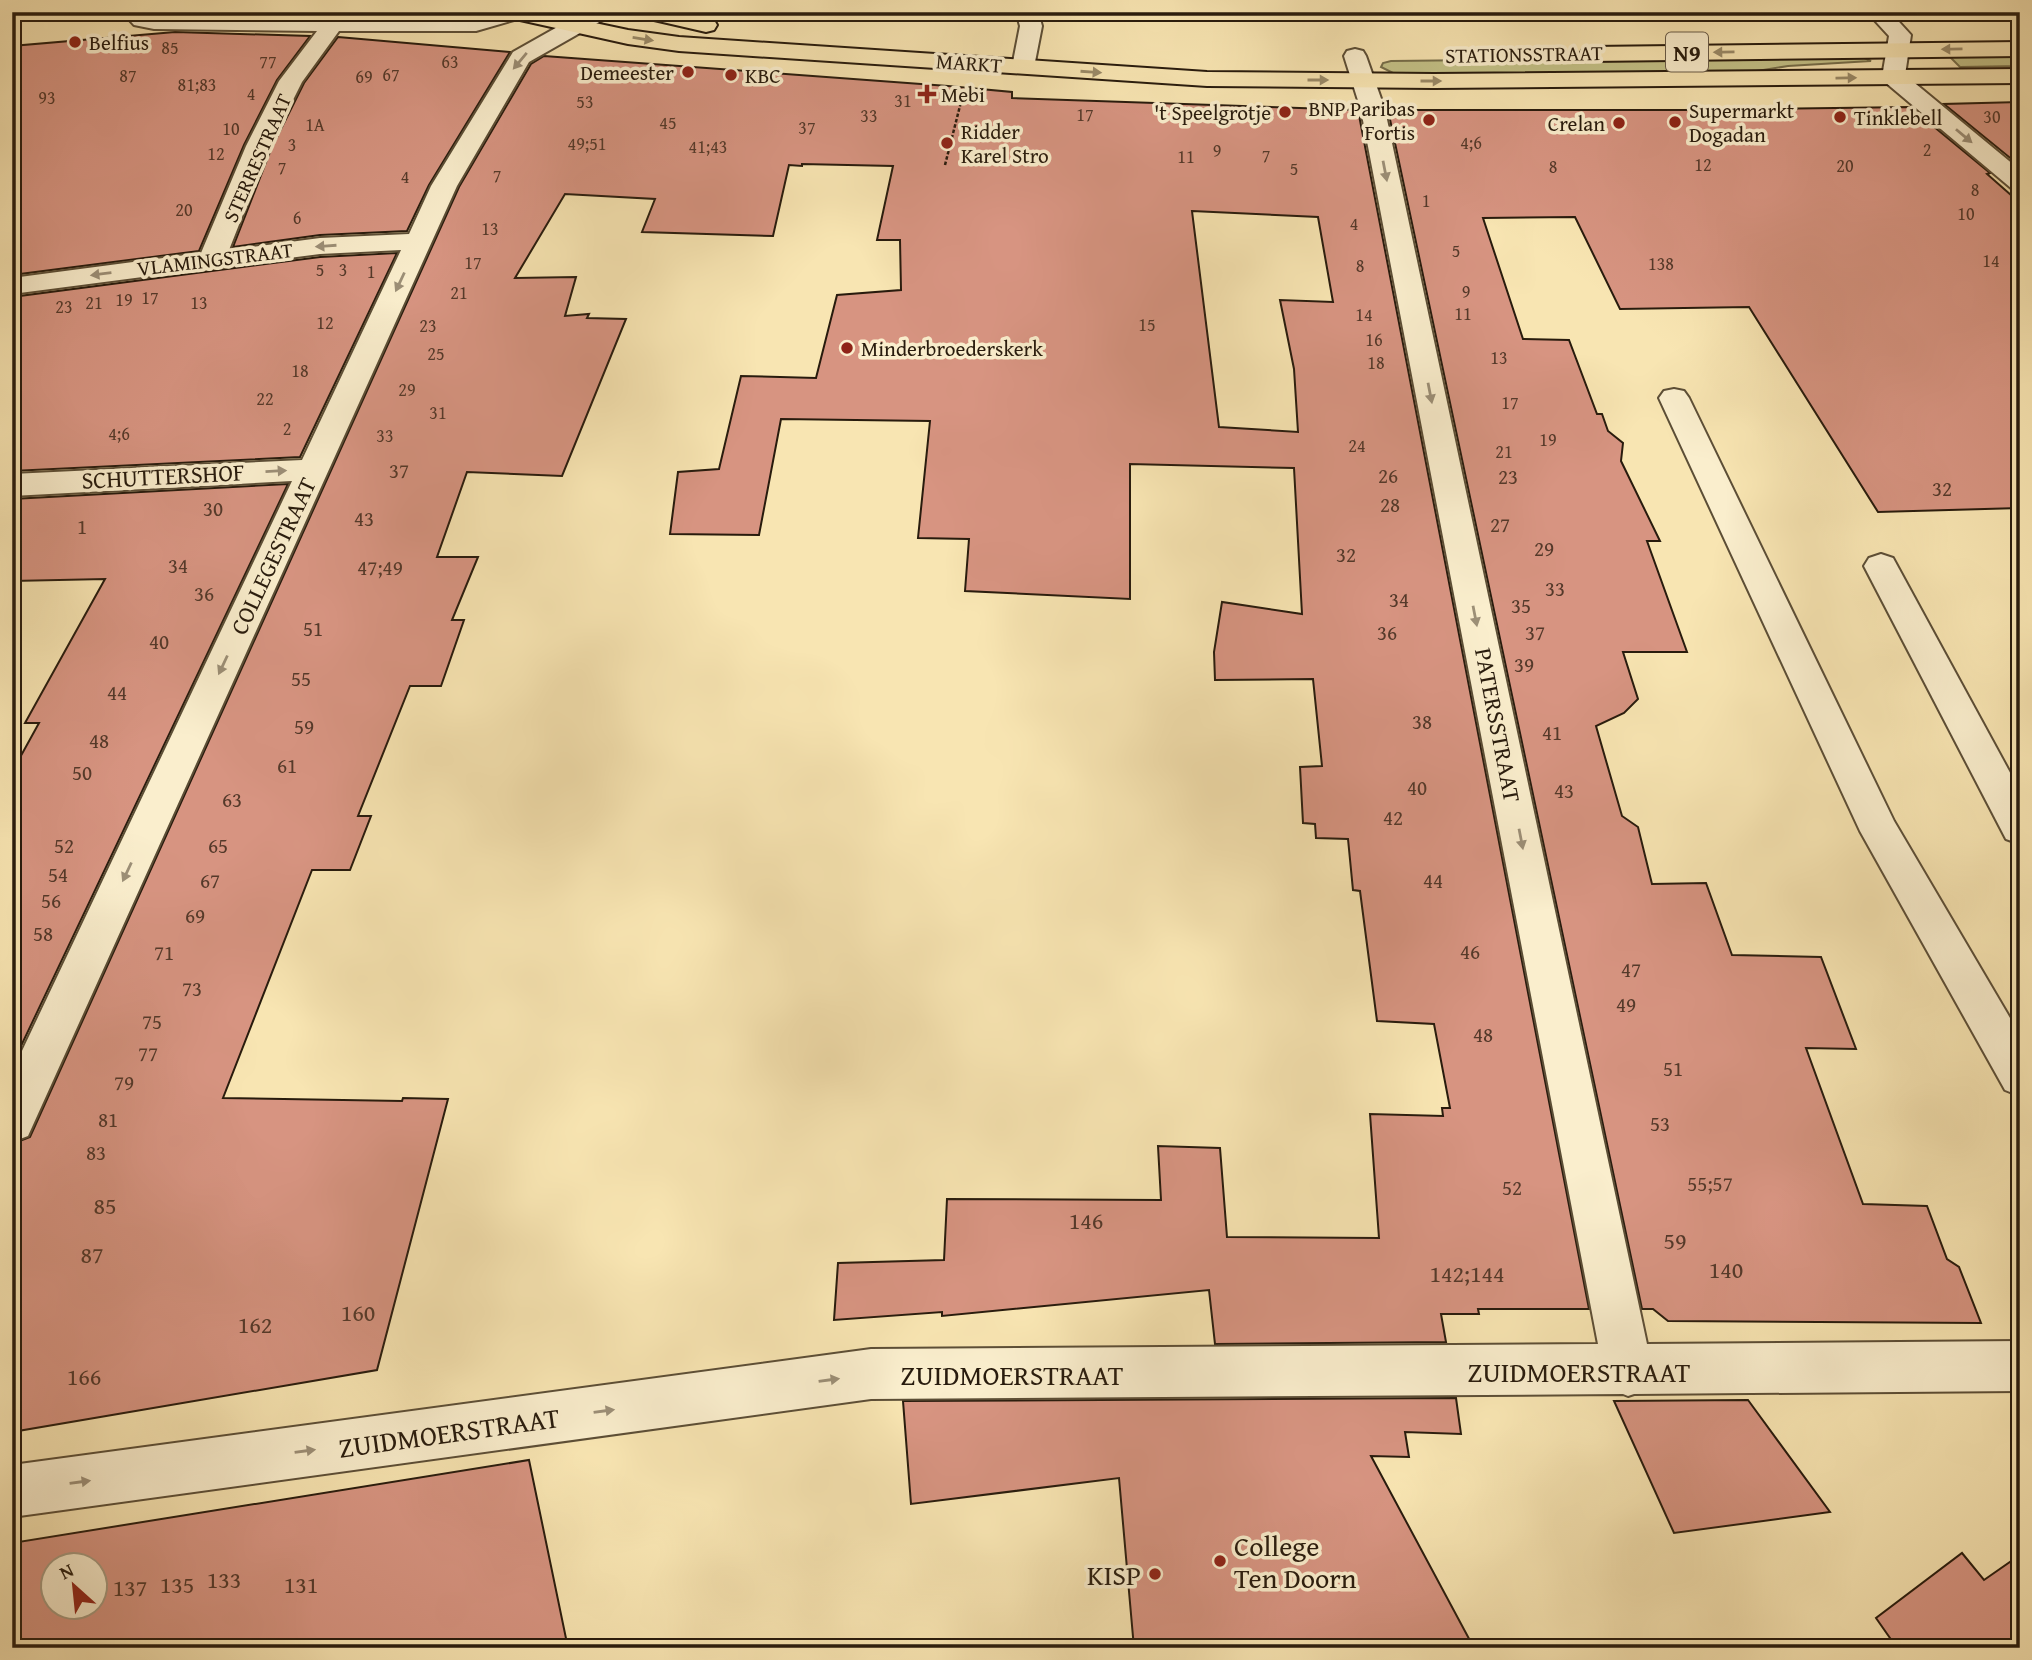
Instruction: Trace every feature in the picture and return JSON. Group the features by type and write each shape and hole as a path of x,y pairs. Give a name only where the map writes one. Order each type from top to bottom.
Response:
{"main road":[{"name":"MARKT","path":"512,12 628,37 680,44 971,64 1026,57"},
{"name":"MARKT","path":"649,12 717,27 1026,57 1207,79 1358,62"},
{"name":"STATIONSSTRAAT","path":"1565,54 2020,48"},
{"name":"N9","path":"1026,57 1176,55"},
{"name":"STATIONSSTRAAT","path":"1358,62 1893,77 2020,76"}],"street":[{"name":"MARKT","path":"133,12 142,20 155,22 332,25 476,24 512,12"},
{"path":"576,25 600,12"},
{"name":"MARKT","path":"1026,57 1031,26 1027,12"},
{"path":"1878,12 1900,35 1893,77 2020,183"},
{"name":"STERRESTRAAT","path":"212,260 263,135 291,81 332,25"},
{"name":"COLLEGESTRAAT","path":"12,1121 458,162 492,102 522,57 576,25"},
{"name":"PATERSSTRAAT","path":"1358,62 1373,110 1628,1371"},
{"name":"VLAMINGSTRAAT","path":"12,286 320,246 419,241"},
{"path":"1674,398 1880,831 2020,1076"},
{"name":"SCHUTTERSHOF","path":"12,485 313,470"},
{"path":"1881,566 2020,828"},
{"name":"ZUIDMOERSTRAAT","path":"12,1491 871,1374 1628,1371 2020,1366"}],"path":[{"path":"12,21 51,16 55,12"},
{"path":"945,165 971,64"}],"shaded area":[{"path":"2020,54 2020,66 1960,67 1948,55"},
{"path":"1860,56 1871,61 1788,66 1757,71 1395,74 1381,67 1383,63 1391,61"}],"building":[{"path":"175,32 310,36 277,80 244,145 199,251 12,275 12,46"},
{"path":"338,37 510,52 429,185 407,231 320,235 233,247 272,147 304,83"},
{"path":"544,56 948,86 1012,92 1012,98 1358,110 1589,1309 1478,1309 1479,1314 1441,1314 1446,1342 1215,1344 1209,1290 942,1316 942,1312 834,1320 838,1263 944,1260 947,1199 1161,1200 1158,1146 1220,1148 1227,1237 1379,1238 1370,1114 1443,1116 1442,1108 1450,1108 1434,1024 1377,1021 1360,891 1353,890 1348,839 1316,838 1315,824 1303,823 1300,767 1322,766 1313,679 1215,680 1214,652 1222,602 1302,614 1294,468 1130,464 1130,599 965,591 969,539 918,538 930,421 781,419 759,535 670,534 678,472 719,469 741,376 816,378 837,295 901,290 900,240 877,240 893,166 789,165 773,236 642,232 655,199 565,194 515,278 576,277 565,316 589,314 587,318 626,319 562,476 467,472 437,557 478,557 452,620 464,620 441,686 410,686 358,816 371,816 350,870 312,870 223,1098 402,1101 403,1098 448,1099 377,1370 12,1432 12,1144 30,1137 459,187 531,64","holes":["1192,211 1318,217 1333,302 1280,300 1294,369 1298,432 1219,427"]},
{"path":"2020,102 2020,166 1944,104"},
{"path":"1910,107 1990,173 1987,174 2020,203 2020,508 1878,512 1749,307 1620,309 1575,217 1483,218 1523,339 1569,340 1597,414 1602,414 1608,431 1623,443 1621,461 1660,541 1647,541 1687,652 1623,652 1638,699 1624,713 1596,726 1622,816 1638,827 1652,884 1706,883 1732,955 1821,957 1856,1049 1806,1048 1863,1204 1927,1206 1947,1259 1959,1267 1981,1323 1668,1321 1653,1309 1642,1309 1388,110"},
{"path":"397,253 300,457 12,471 12,297 320,257"},
{"path":"288,484 12,1065 12,772 39,723 25,723 105,579 12,581 12,499"},
{"path":"1456,1398 1461,1434 1405,1432 1409,1457 1371,1456 1474,1648 1134,1648 1119,1478 911,1504 903,1401"},
{"path":"1748,1400 1830,1512 1674,1533 1614,1401"},
{"path":"529,1460 568,1648 12,1648 12,1543"},
{"path":"1962,1553 1984,1580 2020,1555 2020,1648 1897,1648 1876,1618"}],"place":[{"name":"Belfius","path":"75,42"},
{"name":"Demeester","path":"688,72"},
{"name":"KBC","path":"731,75"},
{"name":"Mebi","path":"927,94"},
{"name":"'t Speelgrotje","path":"1285,112"},
{"name":"Tinklebell","path":"1840,117"},
{"name":"BNP Paribas Fortis","path":"1429,120"},
{"name":"Supermarkt Dogadan","path":"1675,122"},
{"name":"Crelan","path":"1619,123"},
{"name":"Ridder Karel Stro","path":"947,143"},
{"name":"Minderbroederskerk","path":"847,348"},
{"name":"College Ten Doorn","path":"1220,1561"},
{"name":"KISP","path":"1155,1574"}]}
